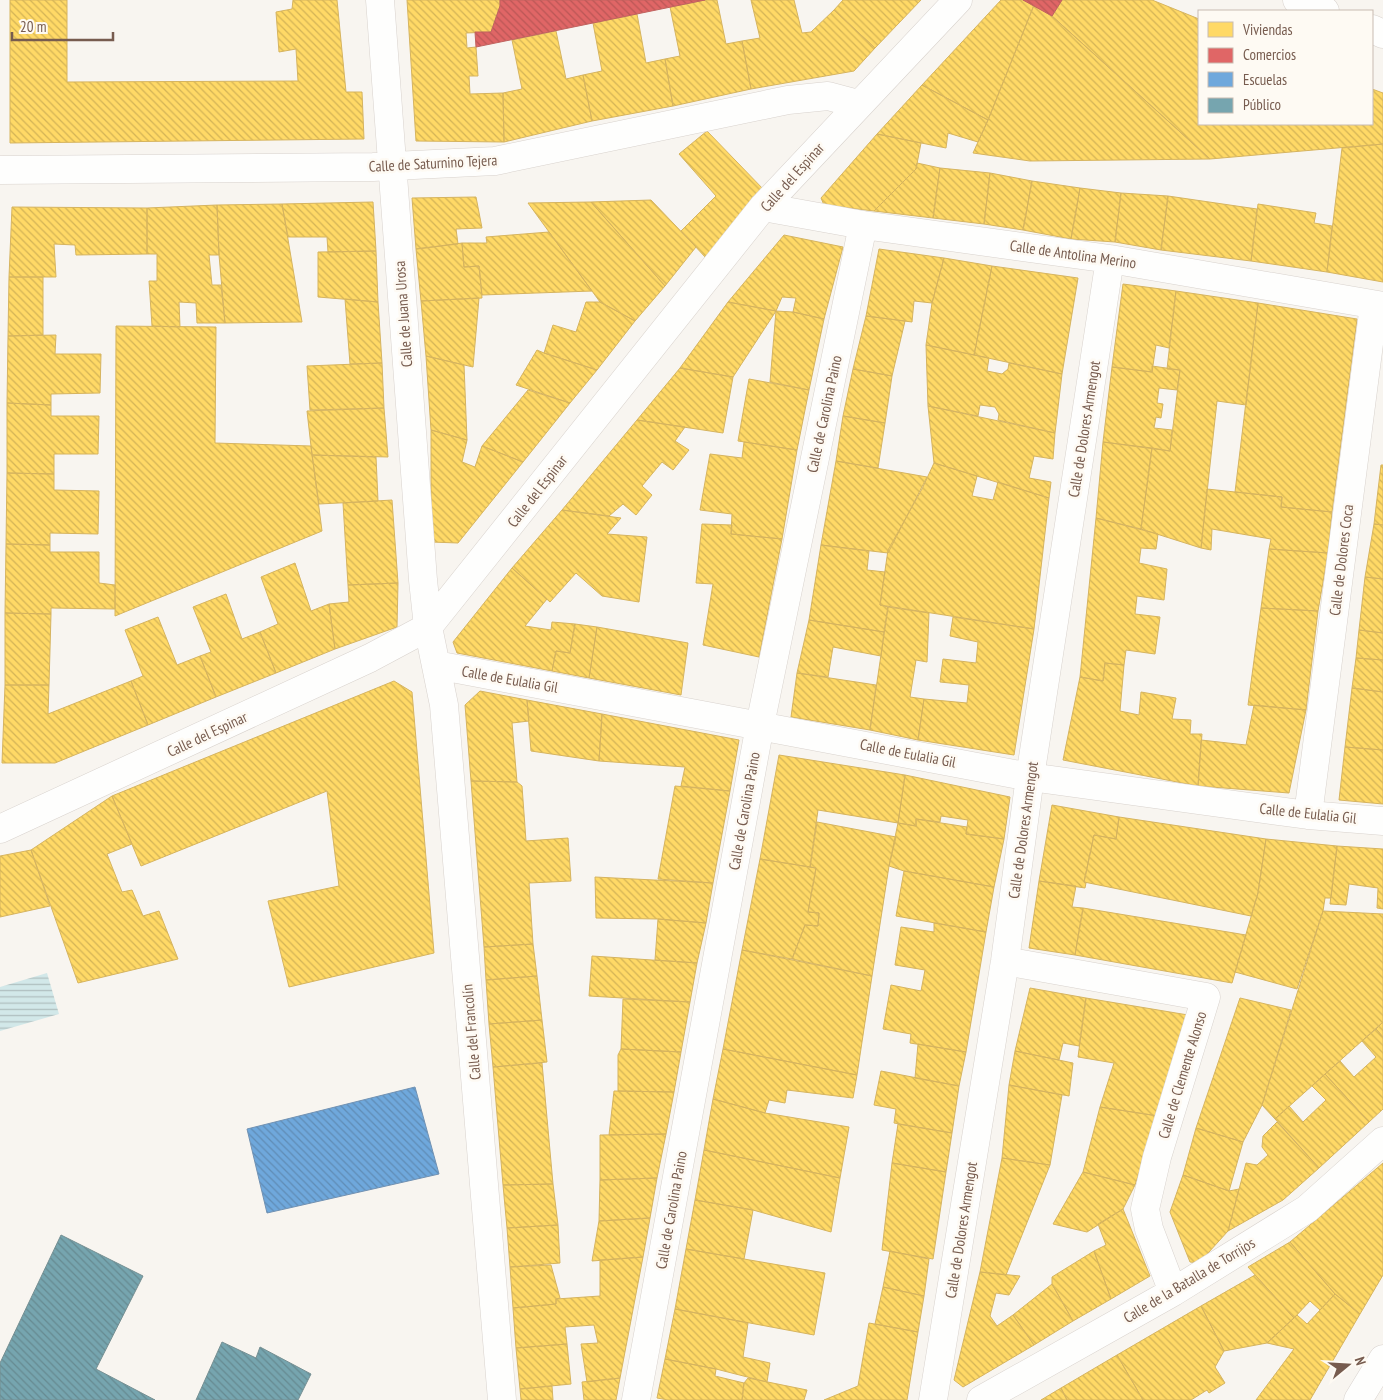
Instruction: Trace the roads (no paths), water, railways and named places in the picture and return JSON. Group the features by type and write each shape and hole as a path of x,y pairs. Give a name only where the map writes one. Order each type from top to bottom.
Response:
{"street":[{"name":"Calle de Juana Urosa","path":"380,0 391,166 428,628 436,666"},
{"name":"Calle del Espinar","path":"0,829 361,662 428,628 763,207 958,0"},
{"path":"1297,0 1322,10"},
{"name":"Calle de Saturnino Tejera","path":"0,170 391,166 495,161 788,100 828,96 858,104"},
{"name":"Calle de Antolina Merino","path":"763,207 864,225 1110,259 1379,305"},
{"name":"Calle de Carolina Paino","path":"636,1400 760,725 864,225"},
{"name":"Calle de Dolores Armengot","path":"933,1400 1005,961 1030,777 1110,259"},
{"name":"Calle de Dolores Coca","path":"1308,814 1379,305"},
{"name":"Calle de Eulalia Gil","path":"436,666 760,725 1030,777 1308,814 1383,821"},
{"name":"Calle del Francolín","path":"436,666 444,705 502,1400"},
{"name":"Calle de Clemente Alonso","path":"1005,961 1206,997 1157,1157 1145,1208 1149,1229 1172,1292"},
{"name":"Calle de la Batalla de Torrijos","path":"981,1400 1172,1292 1307,1208 1383,1141"},
{"path":"1358,1400 1383,1359"}]}
